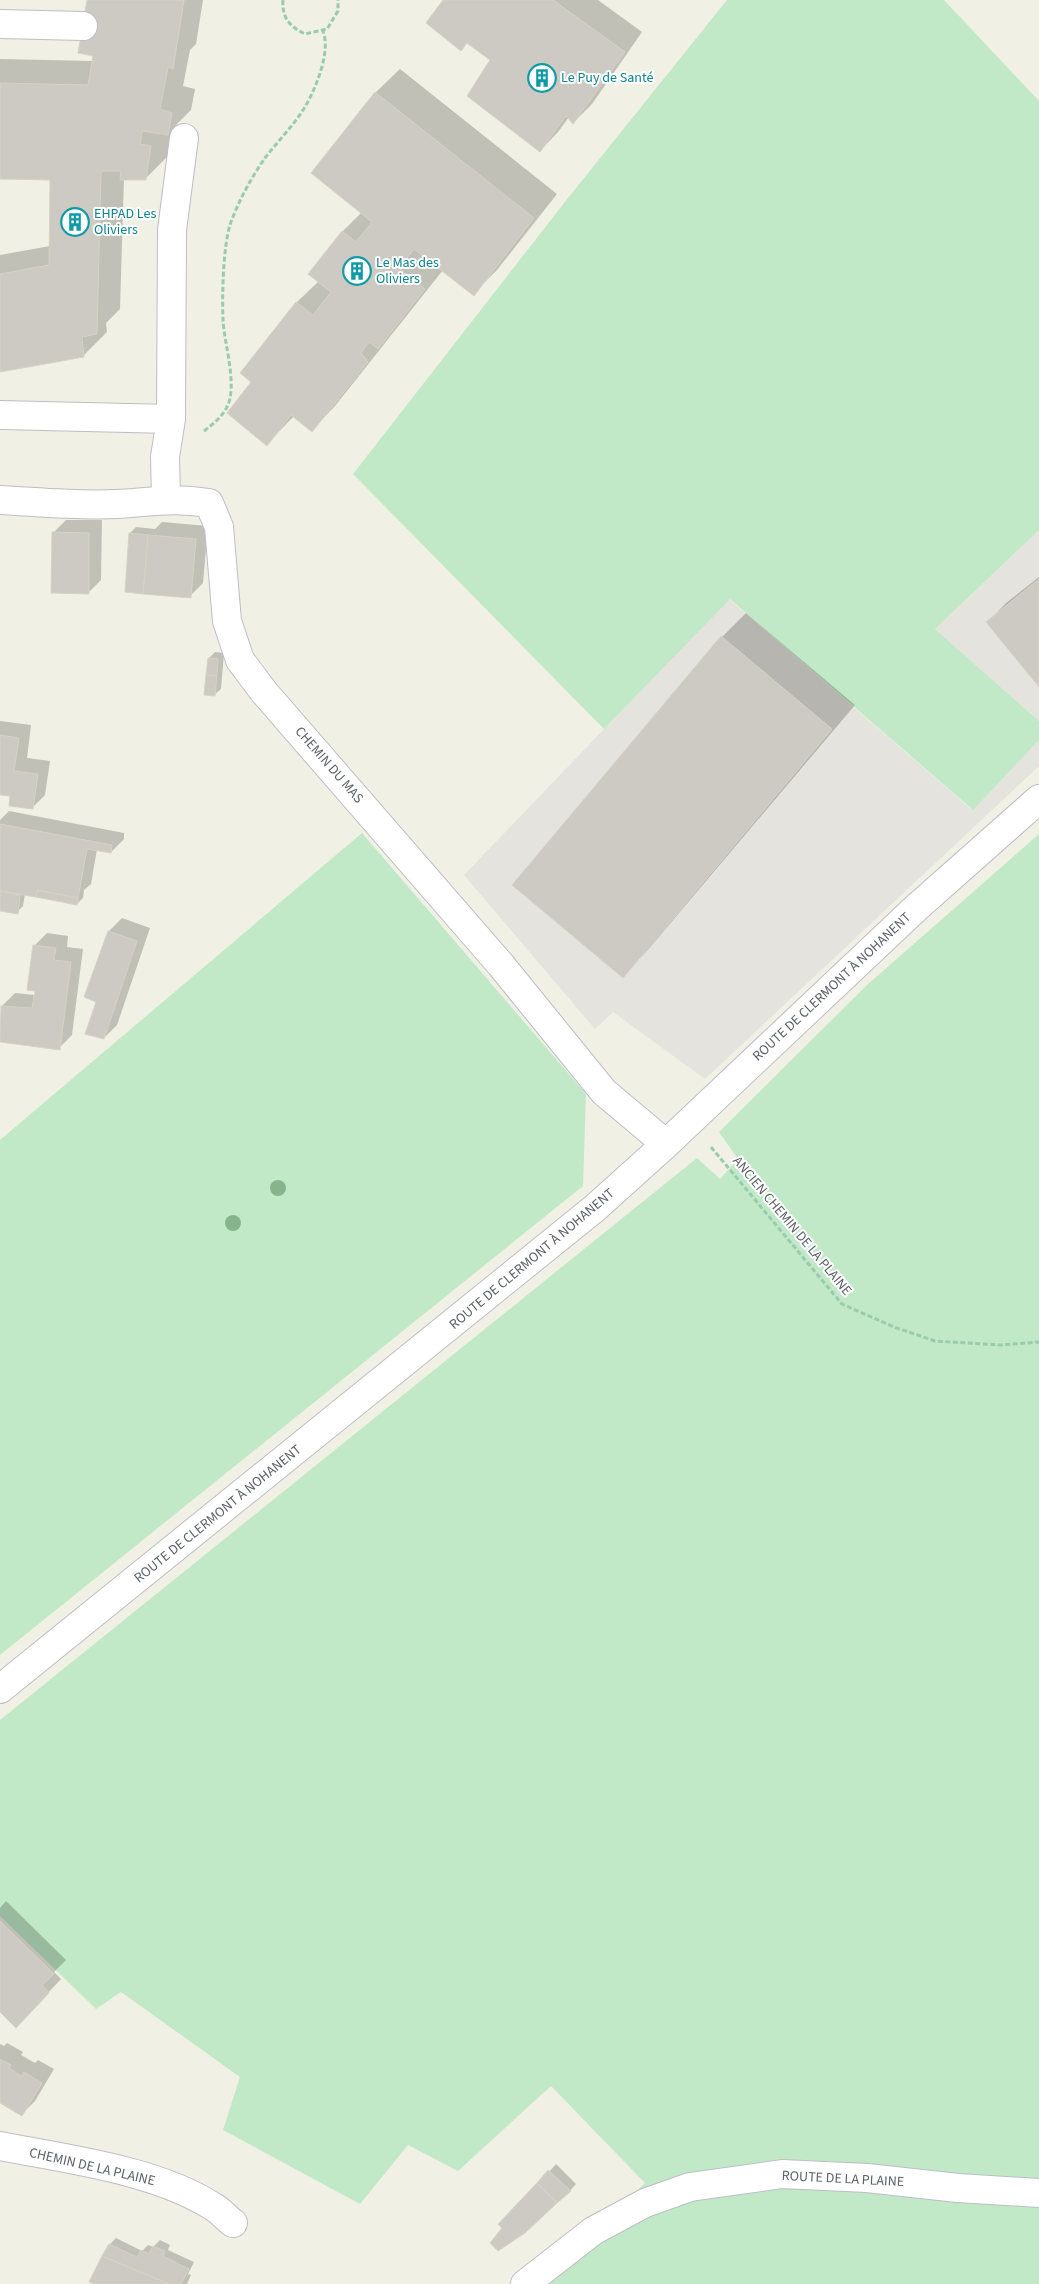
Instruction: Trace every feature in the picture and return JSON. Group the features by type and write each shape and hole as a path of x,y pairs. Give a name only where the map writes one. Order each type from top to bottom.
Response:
{"street":[{"path":"0,24 83,26"},
{"path":"166,498 165,457 170,426 172,230 184,138"},
{"path":"0,415 170,426"},
{"name":"CHEMIN DU MAS","path":"0,500 116,504 166,498 186,499 209,504 219,527 227,622 240,660 264,692 501,965 604,1092 666,1144"},
{"name":"ROUTE DE CLERMONT À NOHANENT","path":"0,1689 457,1322 595,1208 666,1144 916,908 1039,799"},
{"name":"CHEMIN DE LA PLAINE","path":"0,2146 139,2176 182,2191 206,2202 232,2223"},
{"name":"ROUTE DE LA PLAINE","path":"525,2284 592,2231 646,2203 690,2187 782,2174 867,2178 958,2188 1039,2192"}],"path":[{"path":"283,0 283,12 287,22 296,30 305,34 323,31 334,21 338,11 338,0"},
{"path":"170,426 203,431 220,418 228,405 231,378 223,321 224,276 230,227 241,199 264,159 305,107 322,67 326,46 323,31"},
{"name":"ANCIEN CHEMIN DE LA PLAINE","path":"690,1121 842,1304 936,1341 1001,1345 1039,1342"}],"shaded area":[{"path":"1039,530 1039,721 935,629"},
{"path":"729,599 972,810 1039,740 1039,766 705,1079 613,1012 595,1029 464,875"}],"green space":[{"path":"727,0 944,0 1039,101 1039,530 935,629 1039,721 1039,740 973,810 730,599 604,729 353,474 568,198"},
{"path":"362,833 586,1094 583,1186 0,1655 0,1140"},
{"path":"1039,834 1039,2284 541,2284 645,2183 551,2086 458,2171 408,2145 360,2204 223,2130 240,2077 121,1992 96,2009 0,1916 0,1720 697,1158 720,1179 738,1159 719,1132 867,985"}],"building":[{"name":"EHPAD Les Oliviers","path":"87,0 184,0 173,69 168,67 160,109 172,113 168,135 142,131 140,144 151,146 146,180 120,180 121,171 101,171 97,334 82,337 84,357 0,372 0,274 49,265 50,180 0,179 0,83 88,85 93,56 78,53"},
{"name":"Le Puy de Santé","path":"443,0 553,0 625,52 573,124 566,116 540,152 467,96 490,60 467,43 461,51 426,23"},
{"name":"Le Mas des Oliviers","path":"375,92 534,218 474,296 414,249 399,268 425,289 378,349 369,342 361,353 368,362 312,432 291,415 267,446 227,413 251,382 240,373 296,302 313,315 331,292 308,274 342,231 356,242 372,222 311,173"},
{"path":"52,532 89,533 89,594 51,593"},
{"path":"129,533 148,535 143,594 125,592"},
{"path":"148,535 196,539 191,598 143,594"},
{"path":"1039,579 1039,687 986,622"},
{"path":"721,636 832,729 623,978 512,885"},
{"path":"208,658 218,659 217,676 206,675"},
{"path":"206,675 217,676 215,696 204,695"},
{"path":"0,735 19,738 14,771 38,774 33,809 9,806 10,796 0,795"},
{"path":"0,824 112,845 111,853 87,849 78,898 37,890 36,897 0,891"},
{"path":"37,890 78,898 77,905 36,897"},
{"path":"0,891 20,895 18,914 0,911"},
{"path":"108,931 137,941 104,1039 85,1034 96,1002 84,997"},
{"path":"33,945 56,948 54,960 71,962 60,1050 0,1042 1,1006 32,1008 35,991 27,990"},
{"path":"0,1921 54,1974 42,1985 49,1993 16,2028 0,2012"},
{"path":"0,2059 11,2065 9,2068 21,2076 24,2072 42,2083 22,2116 0,2103"},
{"path":"548,2170 571,2191 557,2203 537,2183"},
{"path":"537,2183 557,2203 525,2233 498,2251 490,2243 502,2228 498,2224"},
{"path":"109,2244 137,2257 141,2250 149,2254 153,2246 165,2251 163,2256 189,2269 181,2284 169,2284 102,2256"},
{"path":"102,2256 169,2284 94,2284 89,2282"}],"place":[{"name":"Le Puy de Santé","path":"542,78"},
{"name":"EHPAD Les Oliviers","path":"75,222"},
{"name":"Le Mas des Oliviers","path":"357,271"}]}
